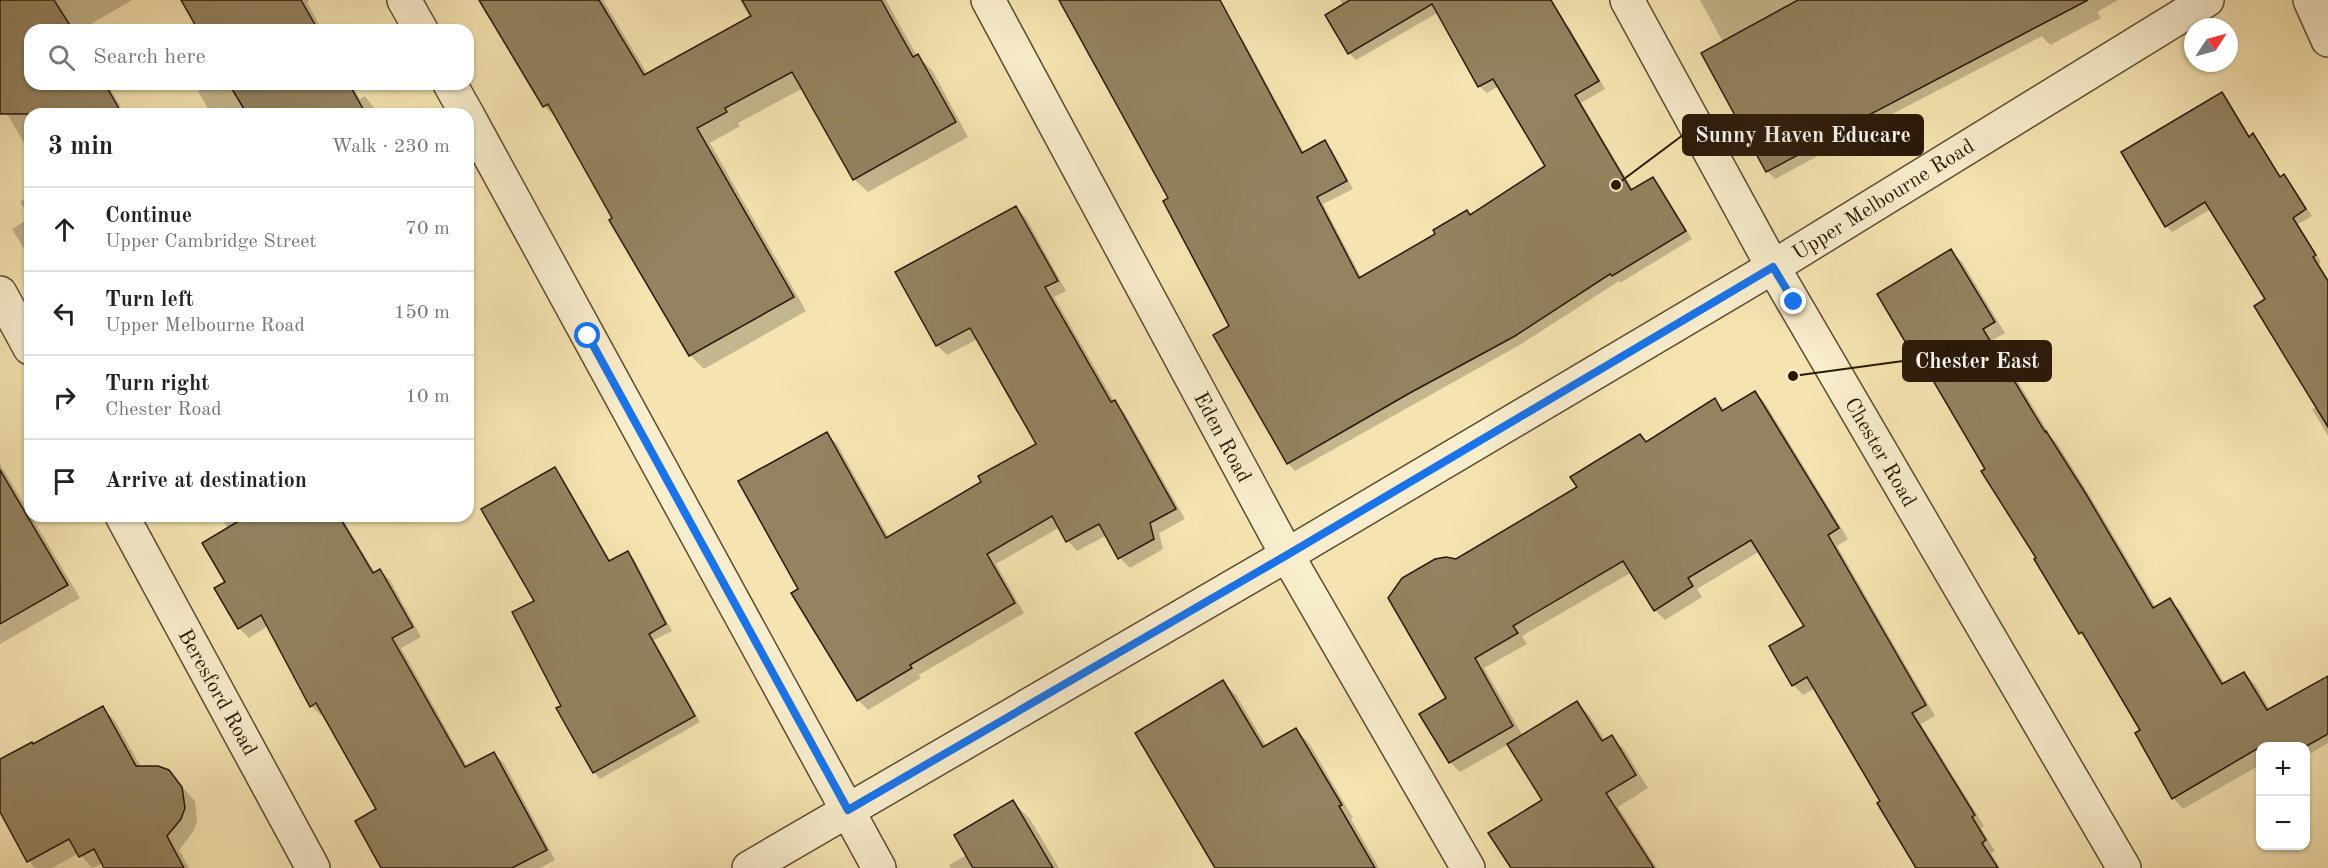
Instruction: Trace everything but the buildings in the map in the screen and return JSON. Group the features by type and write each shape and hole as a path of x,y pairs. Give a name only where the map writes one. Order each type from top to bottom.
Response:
{"street":[{"path":"404,0 418,24"},
{"name":"Eden Road","path":"988,0 1287,555 1468,868"},
{"name":"Chester Road","path":"1628,0 1773,267 2124,868"},
{"name":"Upper Melbourne Road","path":"749,868 1287,555 1773,267 2207,0"},
{"path":"2310,0 2328,40"},
{"path":"453,90 463,108"},
{"path":"474,128 879,868"},
{"path":"0,293 24,337"},
{"name":"Beresford Road","path":"125,522 313,868"}],"place":[{"name":"Sunny Haven Educare","path":"1616,185"},
{"name":"Chester East","path":"1793,376"}],"route":[{"path":"588,336 848,810 1287,555 1773,267 1794,302"}]}
